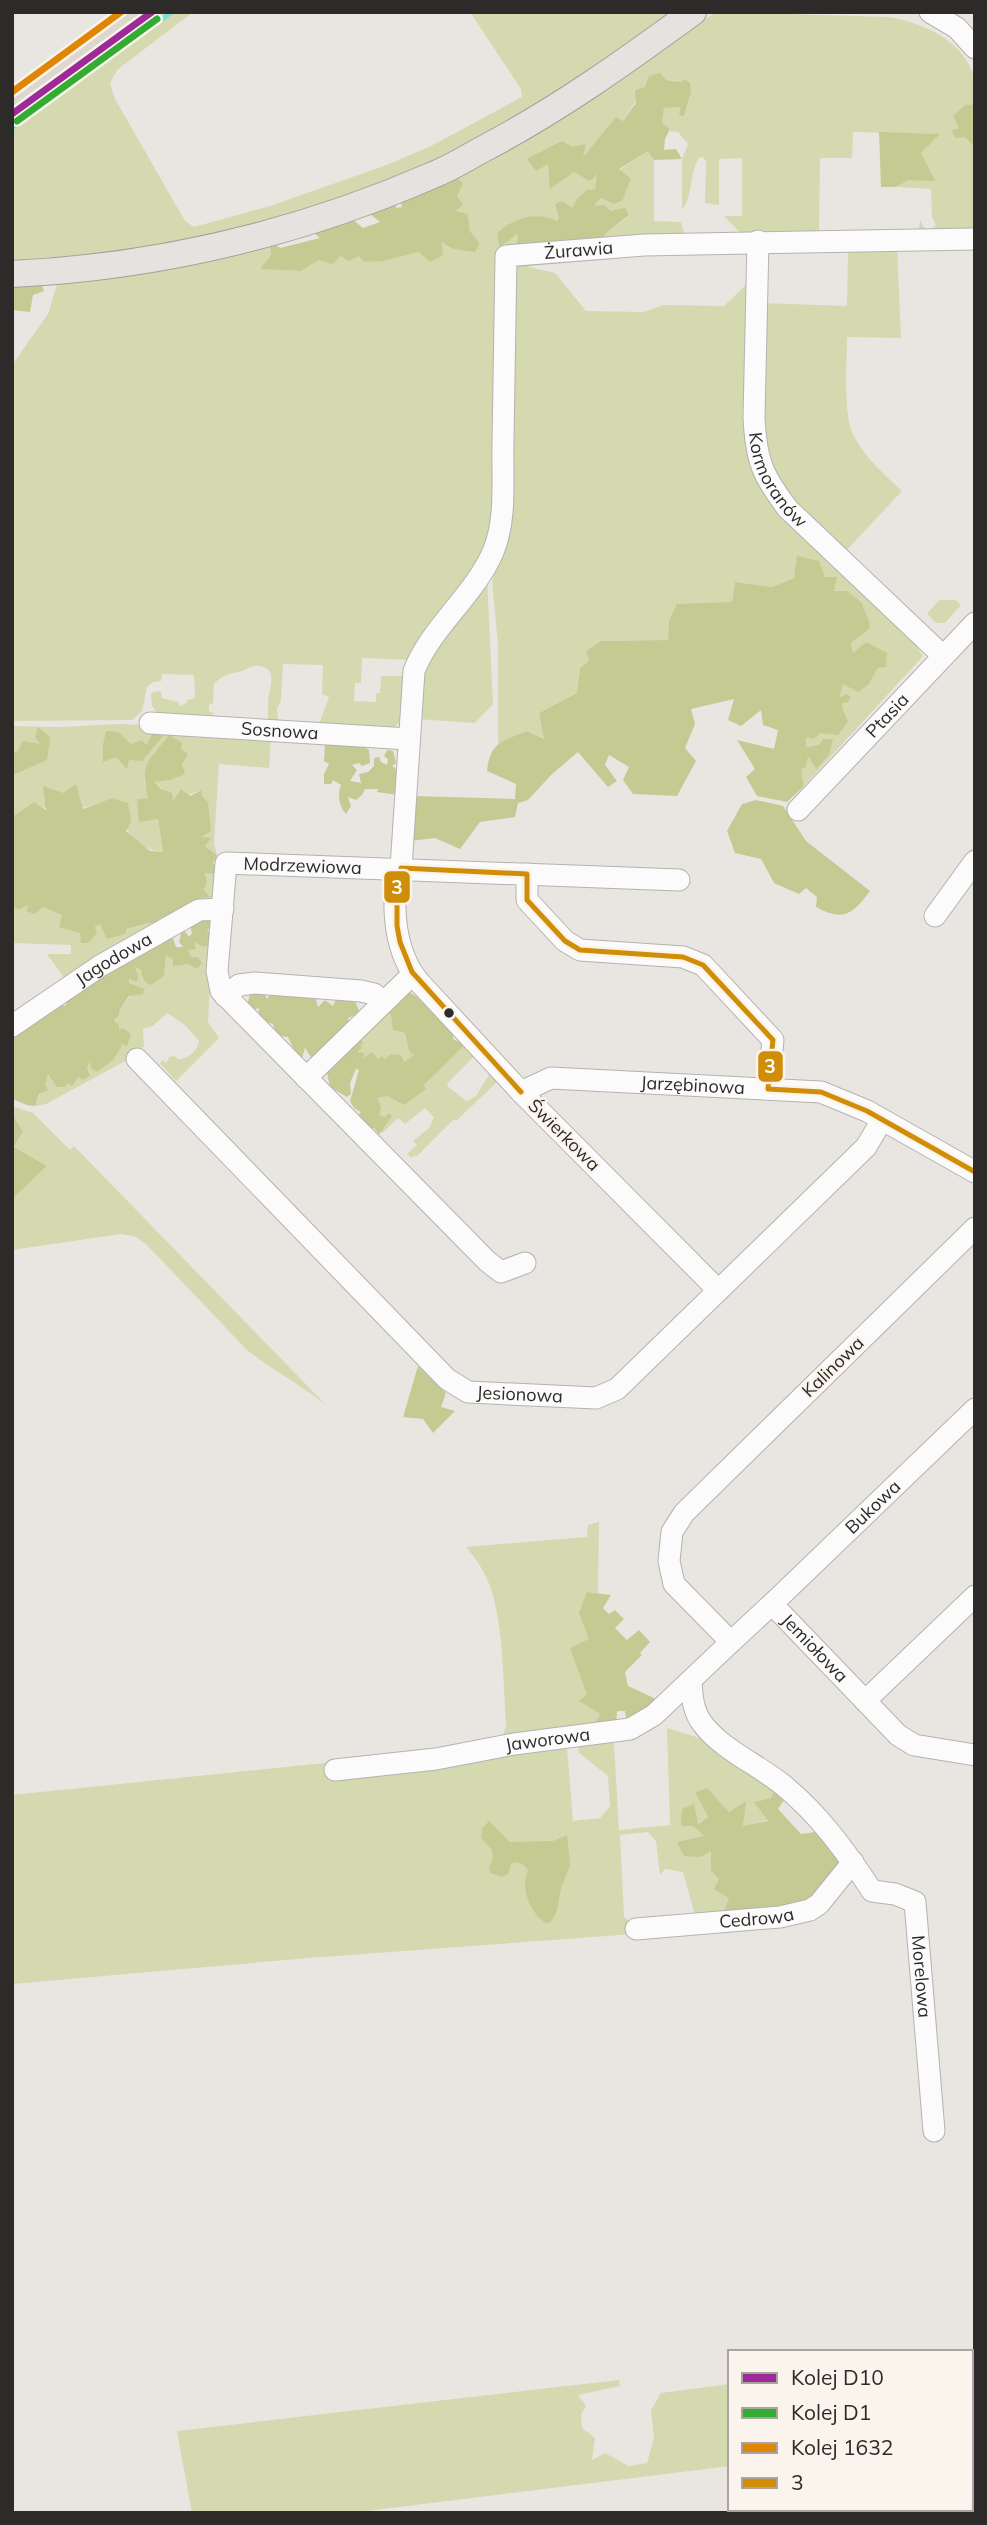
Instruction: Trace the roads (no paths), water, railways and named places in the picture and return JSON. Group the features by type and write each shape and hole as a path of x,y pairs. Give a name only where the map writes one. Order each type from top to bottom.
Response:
{"main road":[{"path":"12,274 112,266 204,250 280,230 423,179 565,103 693,12"}],"street":[{"path":"930,12 957,28 975,48"},
{"name":"Żurawia","path":"480,573 492,554 498,537 501,511 506,256 644,245 975,239"},
{"name":"Kormoranów","path":"758,241 755,443 768,482 788,509 943,656"},
{"name":"Świerkowa","path":"480,573 427,646 414,671 401,868 397,882 397,926 400,942 412,974 521,1092 718,1290"},
{"name":"Ptasia","path":"799,810 975,623"},
{"name":"Sosnowa","path":"150,723 409,738"},
{"name":"Modrzewiowa","path":"225,996 219,988 217,978 226,863 678,880"},
{"path":"935,916 972,869"},
{"path":"527,874 527,900 565,941 580,950 684,957 703,965 773,1040 768,1089"},
{"name":"Jagodowa","path":"12,1026 100,966 188,917 199,911 223,909"},
{"path":"306,1078 412,974"},
{"path":"384,1002 374,994 361,991 251,983 239,985 225,996 487,1261 501,1272 524,1262"},
{"name":"Jesionowa","path":"137,1059 447,1379 468,1392 596,1398 617,1389 866,1147 882,1119"},
{"name":"Jarzębinowa","path":"521,1092 551,1078 821,1092 882,1119 975,1172"},
{"name":"Kalinowa","path":"731,1642 674,1584 669,1561 672,1532 691,1505 975,1228"},
{"name":"Bukowa","path":"772,1604 975,1409"},
{"path":"866,1701 975,1596"},
{"name":"Jemiołowa","path":"731,1642 772,1604 898,1735 914,1745 975,1755"},
{"name":"Jaworowa","path":"335,1770 436,1759 540,1740 621,1732 647,1721 731,1642"},
{"path":"691,1682 696,1713 706,1728 784,1786 823,1825 853,1862"},
{"name":"Cedrowa","path":"636,1929 780,1917 810,1910 819,1904 853,1862"},
{"name":"Morelowa","path":"853,1862 872,1891 895,1894 915,1902 934,2131"}],"waterway":[{"path":"12,88 116,12"},
{"path":"12,128 172,12"}],"rail line":[{"name":"1632","path":"12,92 121,12"},
{"name":"D10","path":"12,114 152,12"},
{"name":"D1","path":"17,121 157,19"}]}
